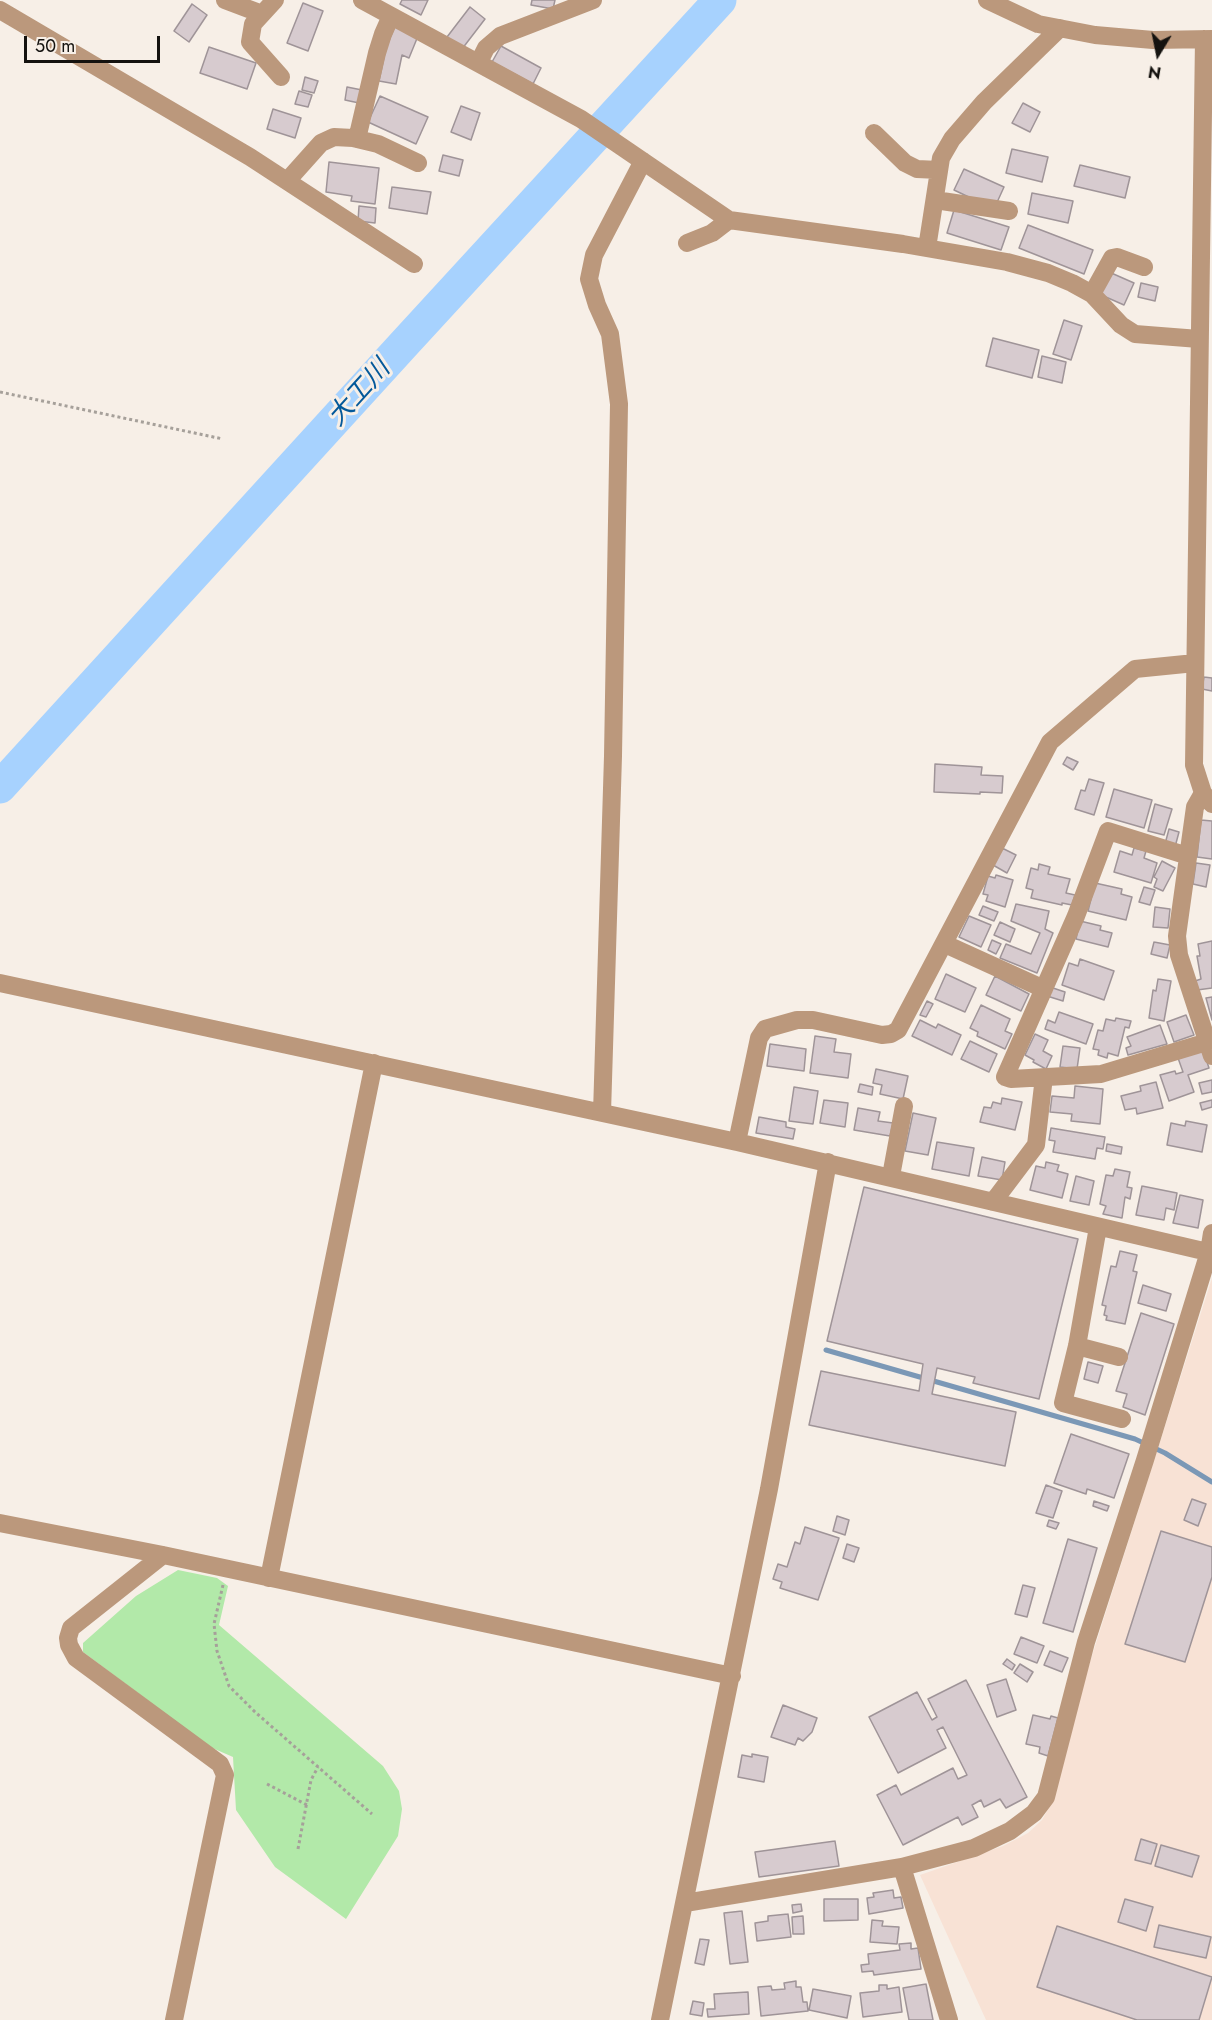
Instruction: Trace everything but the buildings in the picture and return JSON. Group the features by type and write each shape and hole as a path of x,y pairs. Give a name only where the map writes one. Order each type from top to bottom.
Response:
{"street":[{"path":"225,0 262,14"},
{"path":"275,0 253,24 250,42 281,77"},
{"path":"362,0 581,119 729,220 927,248 1007,262 1072,283 1092,294 1120,325 1135,334 1199,339"},
{"path":"479,62 486,48 500,36 593,0"},
{"path":"987,0 1038,24 1095,35 1153,40 1208,39 1199,339 1204,618 1195,663 1194,765 1208,799 1195,807 1177,936 1179,955 1210,1049 1101,1074 1011,1079 1005,1077 1076,916 1108,831 1188,856"},
{"path":"0,10 231,145 414,264"},
{"path":"357,139 377,53 391,15"},
{"path":"927,248 941,158 952,140 978,109 1060,28"},
{"path":"874,133 905,163 917,169 939,170"},
{"path":"287,181 321,143 334,137 378,144 418,163"},
{"path":"602,1113 613,745 619,404 610,334 597,305 589,279 594,255 644,161"},
{"path":"936,200 1009,211"},
{"path":"687,243 712,233 729,220"},
{"path":"1092,294 1112,258 1117,257 1144,267"},
{"path":"737,1142 759,1038 765,1029 797,1020 813,1020 882,1035 898,1030 904,1023 1050,742 1135,669 1195,663"},
{"path":"945,944 1044,989"},
{"path":"0,983 891,1176 1210,1252"},
{"path":"269,1578 374,1063"},
{"path":"993,1202 1036,1145 1044,1077"},
{"path":"891,1176 904,1106"},
{"path":"660,2020 769,1489 828,1162"},
{"path":"1098,1227 1077,1346 1063,1403 1122,1419"},
{"path":"685,1903 902,1867 974,1848 1010,1831 1034,1813 1046,1797 1086,1642 1210,1252 1212,1233"},
{"path":"1077,1346 1119,1357"},
{"path":"0,1523 163,1555 732,1676"},
{"path":"163,1555 71,1628 68,1638 76,1658 220,1764 225,1775 174,2020"},
{"path":"902,1867 949,2020"}],"path":[{"path":"0,392 223,439"},
{"path":"227,1569 214,1624 217,1651 229,1686 255,1712 372,1815"},
{"path":"298,1849 311,1780 318,1767"},
{"path":"267,1784 307,1804"}],"shaded area":[{"path":"1212,1278 1212,2020 986,2020 920,1875 1003,1846 1028,1833 1042,1820 1052,1802 1083,1684"}],"green space":[{"path":"178,1570 217,1578 228,1586 219,1625 383,1766 399,1791 402,1809 398,1836 346,1919 275,1867 236,1810 233,1757 210,1747 83,1652 83,1643 136,1596"}],"waterway":[{"name":"大工川","path":"0,787 720,0"},
{"path":"826,1350 1135,1439 1165,1453 1212,1482"}]}
